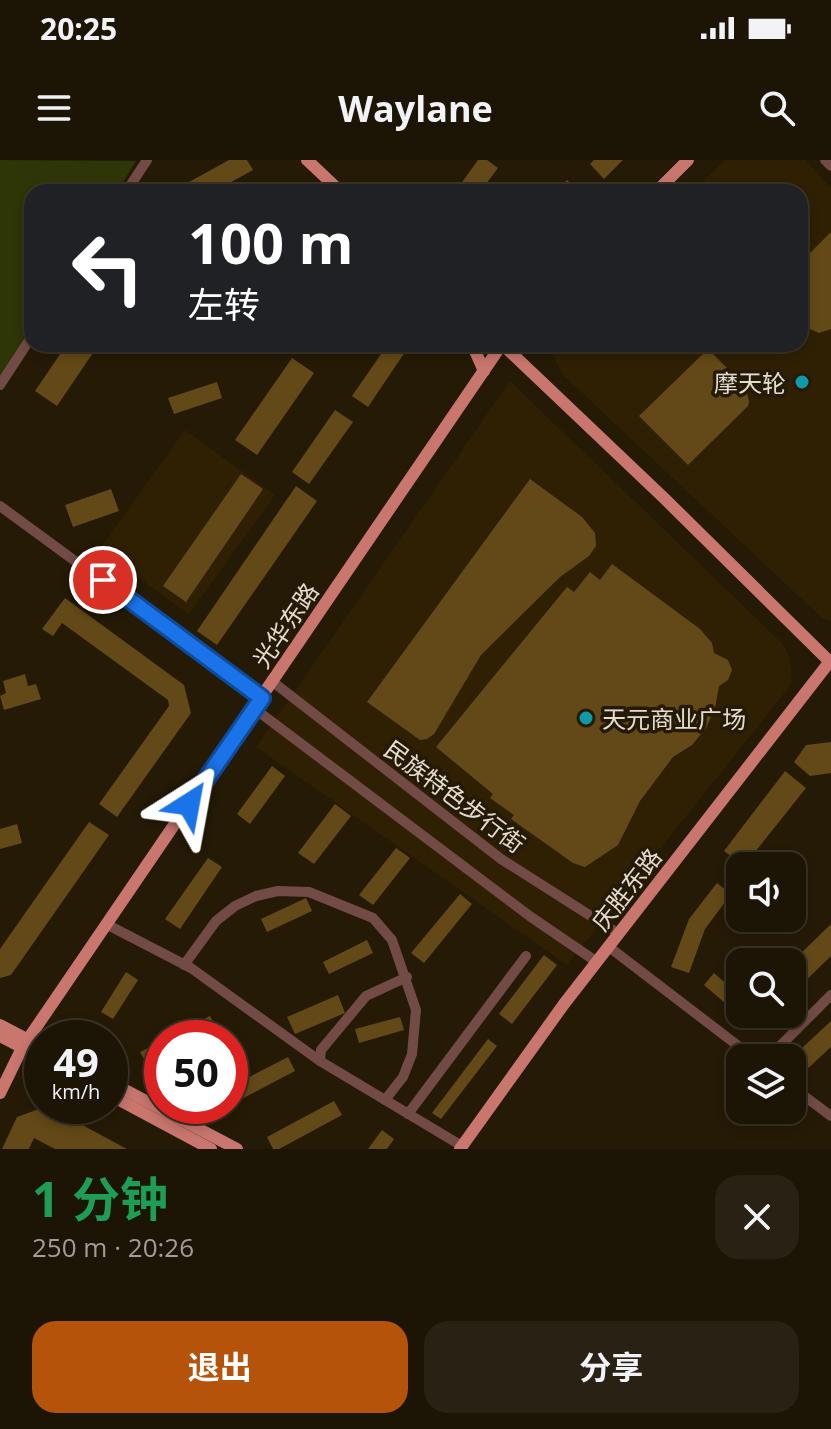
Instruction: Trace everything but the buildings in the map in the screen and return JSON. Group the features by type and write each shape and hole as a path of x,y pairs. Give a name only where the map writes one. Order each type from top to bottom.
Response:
{"main road":[{"path":"307,160 332,184"},
{"path":"664,184 688,160"},
{"path":"476,352 484,371"},
{"name":"光华东路","path":"41,1020 497,352"},
{"path":"510,352 831,662"},
{"name":"庆胜东路","path":"461,1148 597,962 831,662"},
{"path":"0,1025 24,1043"},
{"path":"0,1036 24,1044"},
{"name":"光华东路","path":"0,1093 24,1046"},
{"path":"128,1091 237,1149"},
{"path":"128,1105 211,1149"}],"street":[{"path":"131,184 147,160"},
{"path":"825,160 831,166"},
{"path":"0,385 24,348"},
{"path":"0,506 531,917 597,962"},
{"name":"民族特色步行街","path":"273,682 501,859 619,934"},
{"path":"184,965 216,921 235,906 256,896 278,891 309,892 373,918 392,940 416,1010 412,1054 403,1077 385,1100"},
{"path":"106,924 184,965 320,1061 461,1148"},
{"path":"609,947 736,1044"},
{"path":"408,1114 526,956"},
{"path":"320,1061 321,1050 366,996 407,977"},
{"path":"782,1044 831,995"},
{"path":"806,1097 831,1116"}],"shaded area":[{"path":"725,160 805,160 831,188 831,621 823,619 563,375 552,353 808,352 808,184 700,184"},
{"path":"510,381 782,643 792,671 790,686 567,965 256,747"},
{"path":"185,430 275,495 189,614 99,550"}],"green space":[{"path":"0,160 136,161 122,184 24,184 24,345 0,384"}],"place":[{"name":"摩天轮","path":"802,382"},
{"name":"天元商业广场","path":"586,718"}],"route":[{"path":"103,580 262,698 189,804"}]}
